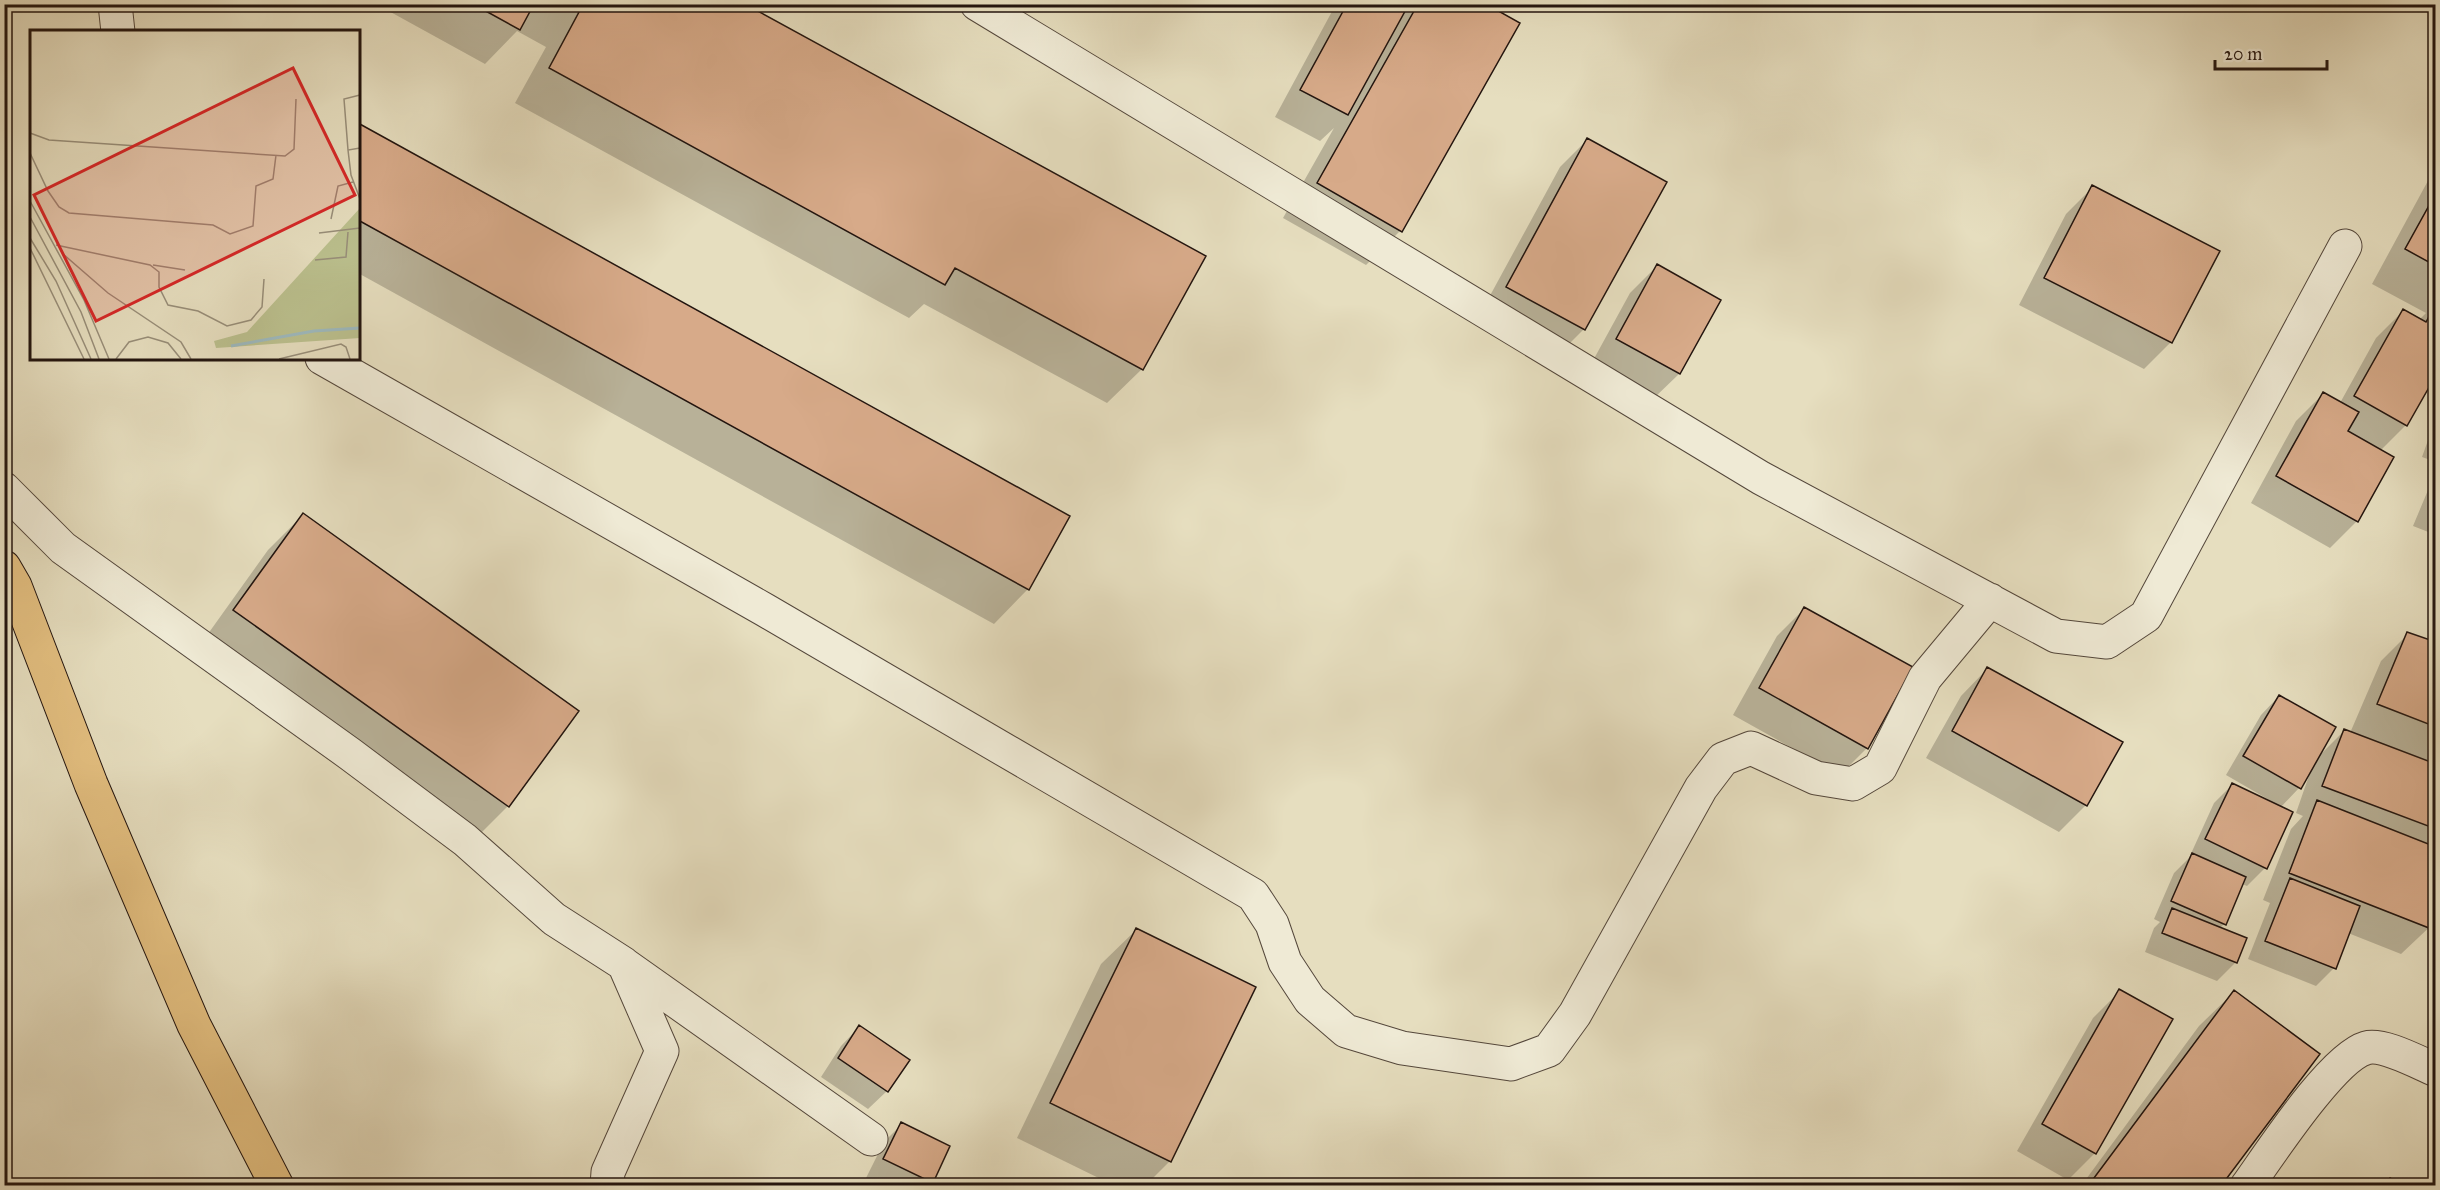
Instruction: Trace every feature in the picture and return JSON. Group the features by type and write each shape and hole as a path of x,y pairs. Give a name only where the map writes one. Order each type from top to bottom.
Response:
{"main road":[{"path":"4,567 15,586 91,784 194,1025 277,1185"}],"lane":[{"path":"115,4 118,30"},
{"path":"977,4 1761,478 2056,636 2108,642 2146,616 2345,246"},
{"path":"326,360 765,610 1253,895 1272,924 1285,962 1310,1000 1346,1031 1402,1048 1458,1058 1511,1064 1549,1050 1575,1014 1701,788 1723,759 1751,748 1816,778 1853,784 1880,768 1925,678 1990,600"},
{"path":"4,489 63,548 456,834 554,919 624,964 871,1139"},
{"path":"607,1185 608,1172 662,1051 624,964"},
{"path":"2247,1185 2302,1111 2344,1061 2367,1047 2392,1051 2436,1070"}],"building":[{"path":"473,4 534,4 520,30"},
{"path":"566,4 745,4 1206,256 1143,370 955,268 945,285 549,68 579,12"},
{"path":"1347,4 1409,4 1348,115 1300,90"},
{"path":"1418,4 1486,4 1520,23 1402,232 1317,183"},
{"path":"360,124 1070,516 1029,590 360,221"},
{"path":"1587,138 1667,182 1585,330 1506,287"},
{"path":"2092,185 2220,251 2172,343 2044,278"},
{"path":"2436,193 2436,266 2405,249"},
{"path":"1657,264 1721,300 1680,374 1616,339"},
{"path":"2436,304 2436,375 2407,426 2354,396 2403,309 2426,322"},
{"path":"2323,392 2359,412 2348,431 2394,457 2358,522 2276,476"},
{"path":"303,513 579,711 509,807 233,610"},
{"path":"1804,607 1913,667 1868,749 1759,688"},
{"path":"2407,632 2436,642 2436,727 2377,704"},
{"path":"1987,667 2123,742 2087,806 1952,731"},
{"path":"2279,695 2336,727 2301,789 2243,756"},
{"path":"2344,729 2436,764 2436,829 2322,786"},
{"path":"2232,783 2293,812 2267,869 2205,839"},
{"path":"2317,800 2436,847 2436,919 2429,928 2289,873"},
{"path":"2192,853 2246,877 2226,925 2171,901"},
{"path":"2290,878 2360,906 2336,969 2265,941"},
{"path":"2172,908 2247,938 2237,963 2162,933"},
{"path":"1136,928 1256,987 1171,1162 1050,1103"},
{"path":"2119,989 2173,1019 2096,1154 2042,1124"},
{"path":"2234,990 2320,1054 2221,1186 2088,1186"},
{"path":"859,1025 910,1060 888,1092 838,1058"},
{"path":"901,1122 950,1146 933,1183 883,1159"},
{"path":"2390,1178 2404,1186 2386,1186"}]}
